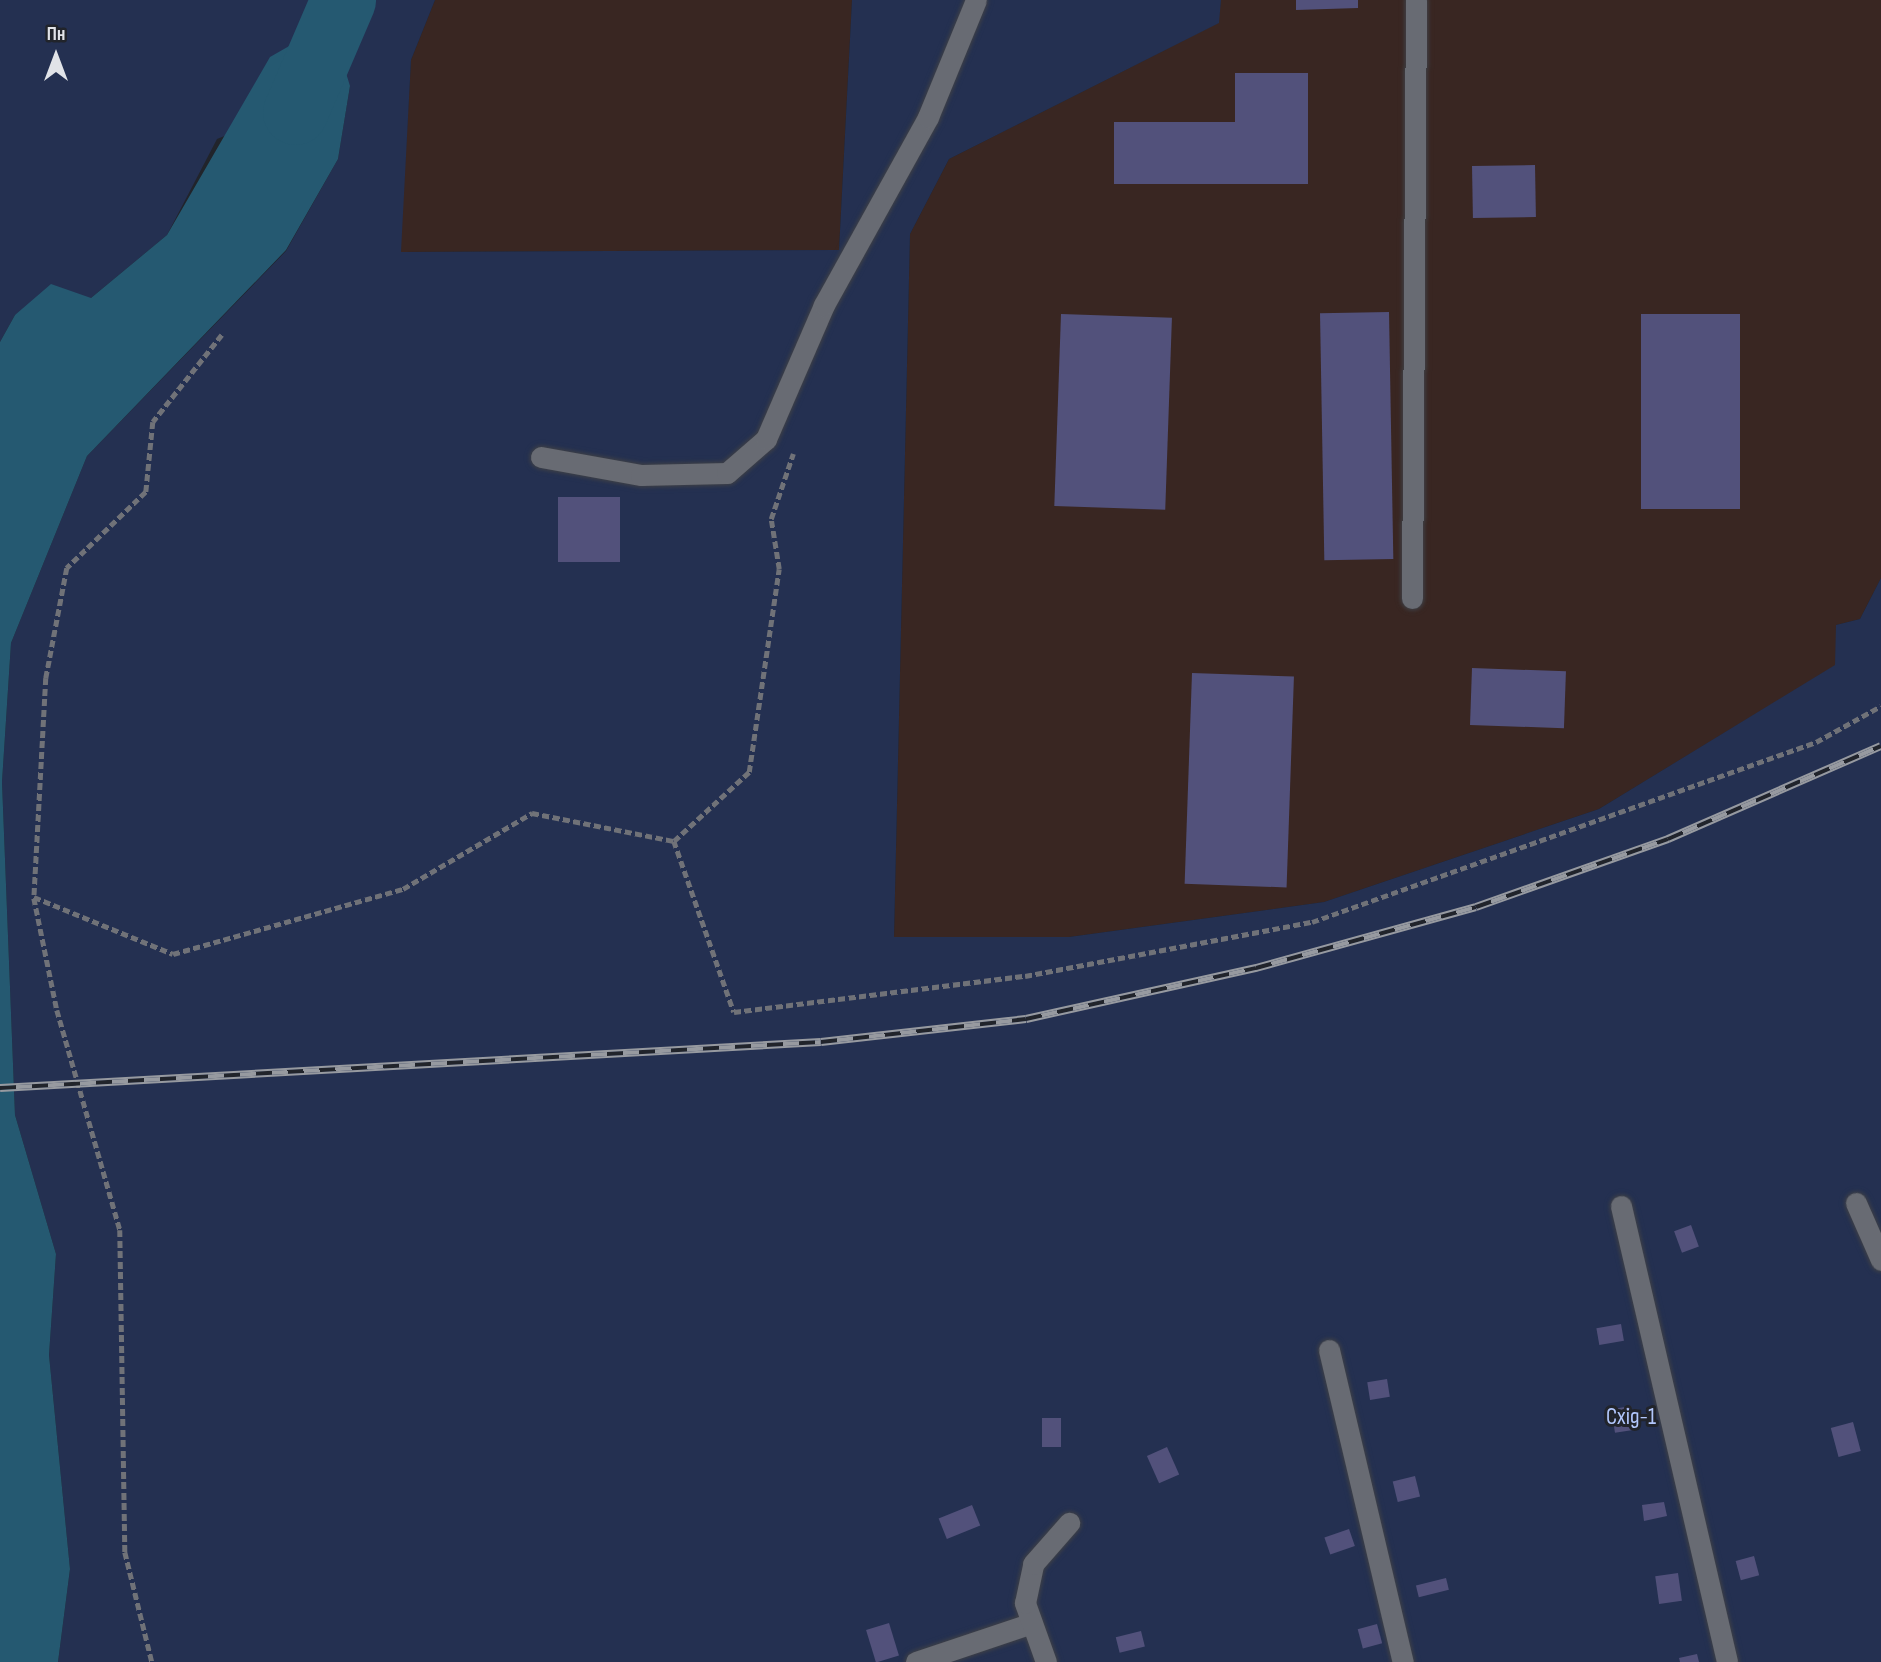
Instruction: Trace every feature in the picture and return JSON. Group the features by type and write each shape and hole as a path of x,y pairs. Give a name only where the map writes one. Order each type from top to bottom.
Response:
{"lane":[{"path":"541,457 641,475 727,473 766,439 824,305 928,117 975,0"},
{"path":"1412,598 1416,0"},
{"path":"1856,1203 1881,1260"},
{"path":"1622,1206 1727,1662"},
{"path":"1329,1350 1403,1662"},
{"path":"1046,1662 1025,1603 1033,1564 1069,1523"},
{"path":"916,1662 1032,1623"}],"path":[{"path":"152,1662 125,1552 120,1230 57,1010 34,897 46,678 67,568 146,492 153,422 222,335"},
{"path":"674,841 749,772 779,569 771,519 795,448"},
{"path":"674,841 734,1012 1025,975 1312,922 1816,741 1881,706"},
{"path":"34,897 173,954 403,889 533,813 674,841"}],"shaded area":[{"path":"435,0 852,0 839,250 400,252 411,60"},
{"path":"1221,0 1881,0 1881,578 1860,619 1836,625 1836,665 1599,809 1324,902 1069,937 894,937 910,234 949,159 1218,23"},
{"path":"319,29 334,34 350,86 338,159 286,250 87,456 11,643 2,782 15,1115 56,1254 49,1355 70,1569 58,1662 0,1662 0,342 15,315 51,284 91,298 167,235 270,57"}],"green space":[{"name":"Схід-1","path":"0,0 435,0 411,60 401,252 839,250 852,0 1221,0 1219,23 949,159 910,234 894,937 1069,937 1324,902 1599,809 1835,665 1836,625 1860,619 1881,578 1881,1662 58,1662 70,1569 49,1355 56,1254 15,1115 2,782 11,643 87,456 286,251 338,159 350,86 217,139 167,235 91,298 15,315 0,342"}],"building":[{"path":"1296,0 1358,0 1358,8 1296,10"},
{"path":"1235,73 1308,73 1308,184 1114,184 1114,122 1235,122"},
{"path":"1535,165 1536,217 1473,218 1472,166"},
{"path":"1389,312 1393,559 1324,560 1320,313"},
{"path":"1061,314 1172,318 1165,510 1054,506"},
{"path":"1641,314 1740,314 1740,509 1641,509"},
{"path":"558,497 620,497 620,562 558,562"},
{"path":"1472,668 1566,671 1564,728 1470,725"},
{"path":"1192,673 1294,677 1287,887 1185,884"},
{"path":"1691,1225 1699,1247 1682,1253 1674,1231"},
{"path":"1621,1324 1624,1341 1599,1345 1596,1328"},
{"path":"1387,1379 1390,1397 1370,1400 1367,1382"},
{"path":"1631,1406 1635,1430 1615,1433 1611,1409"},
{"path":"1042,1418 1061,1418 1061,1447 1042,1447"},
{"path":"1853,1422 1861,1451 1839,1457 1831,1428"},
{"path":"1167,1447 1179,1474 1159,1483 1147,1456"},
{"path":"1415,1476 1420,1496 1398,1502 1393,1482"},
{"path":"1664,1502 1667,1516 1644,1521 1642,1505"},
{"path":"972,1505 980,1525 947,1539 939,1518"},
{"path":"1349,1529 1355,1546 1330,1554 1324,1537"},
{"path":"1754,1556 1759,1575 1741,1580 1736,1561"},
{"path":"1678,1573 1682,1601 1659,1604 1655,1576"},
{"path":"1446,1578 1449,1590 1419,1597 1416,1585"},
{"path":"889,1623 899,1656 876,1662 866,1630"},
{"path":"1377,1624 1382,1643 1363,1648 1358,1629"},
{"path":"1141,1631 1145,1647 1120,1653 1116,1637"},
{"path":"1697,1654 1699,1662 1680,1662 1679,1658"}],"waterway":[{"path":"295,112 343,0"}],"railway":[{"path":"0,1088 821,1042 1026,1019 1256,968 1476,907 1668,839 1881,746"}]}
